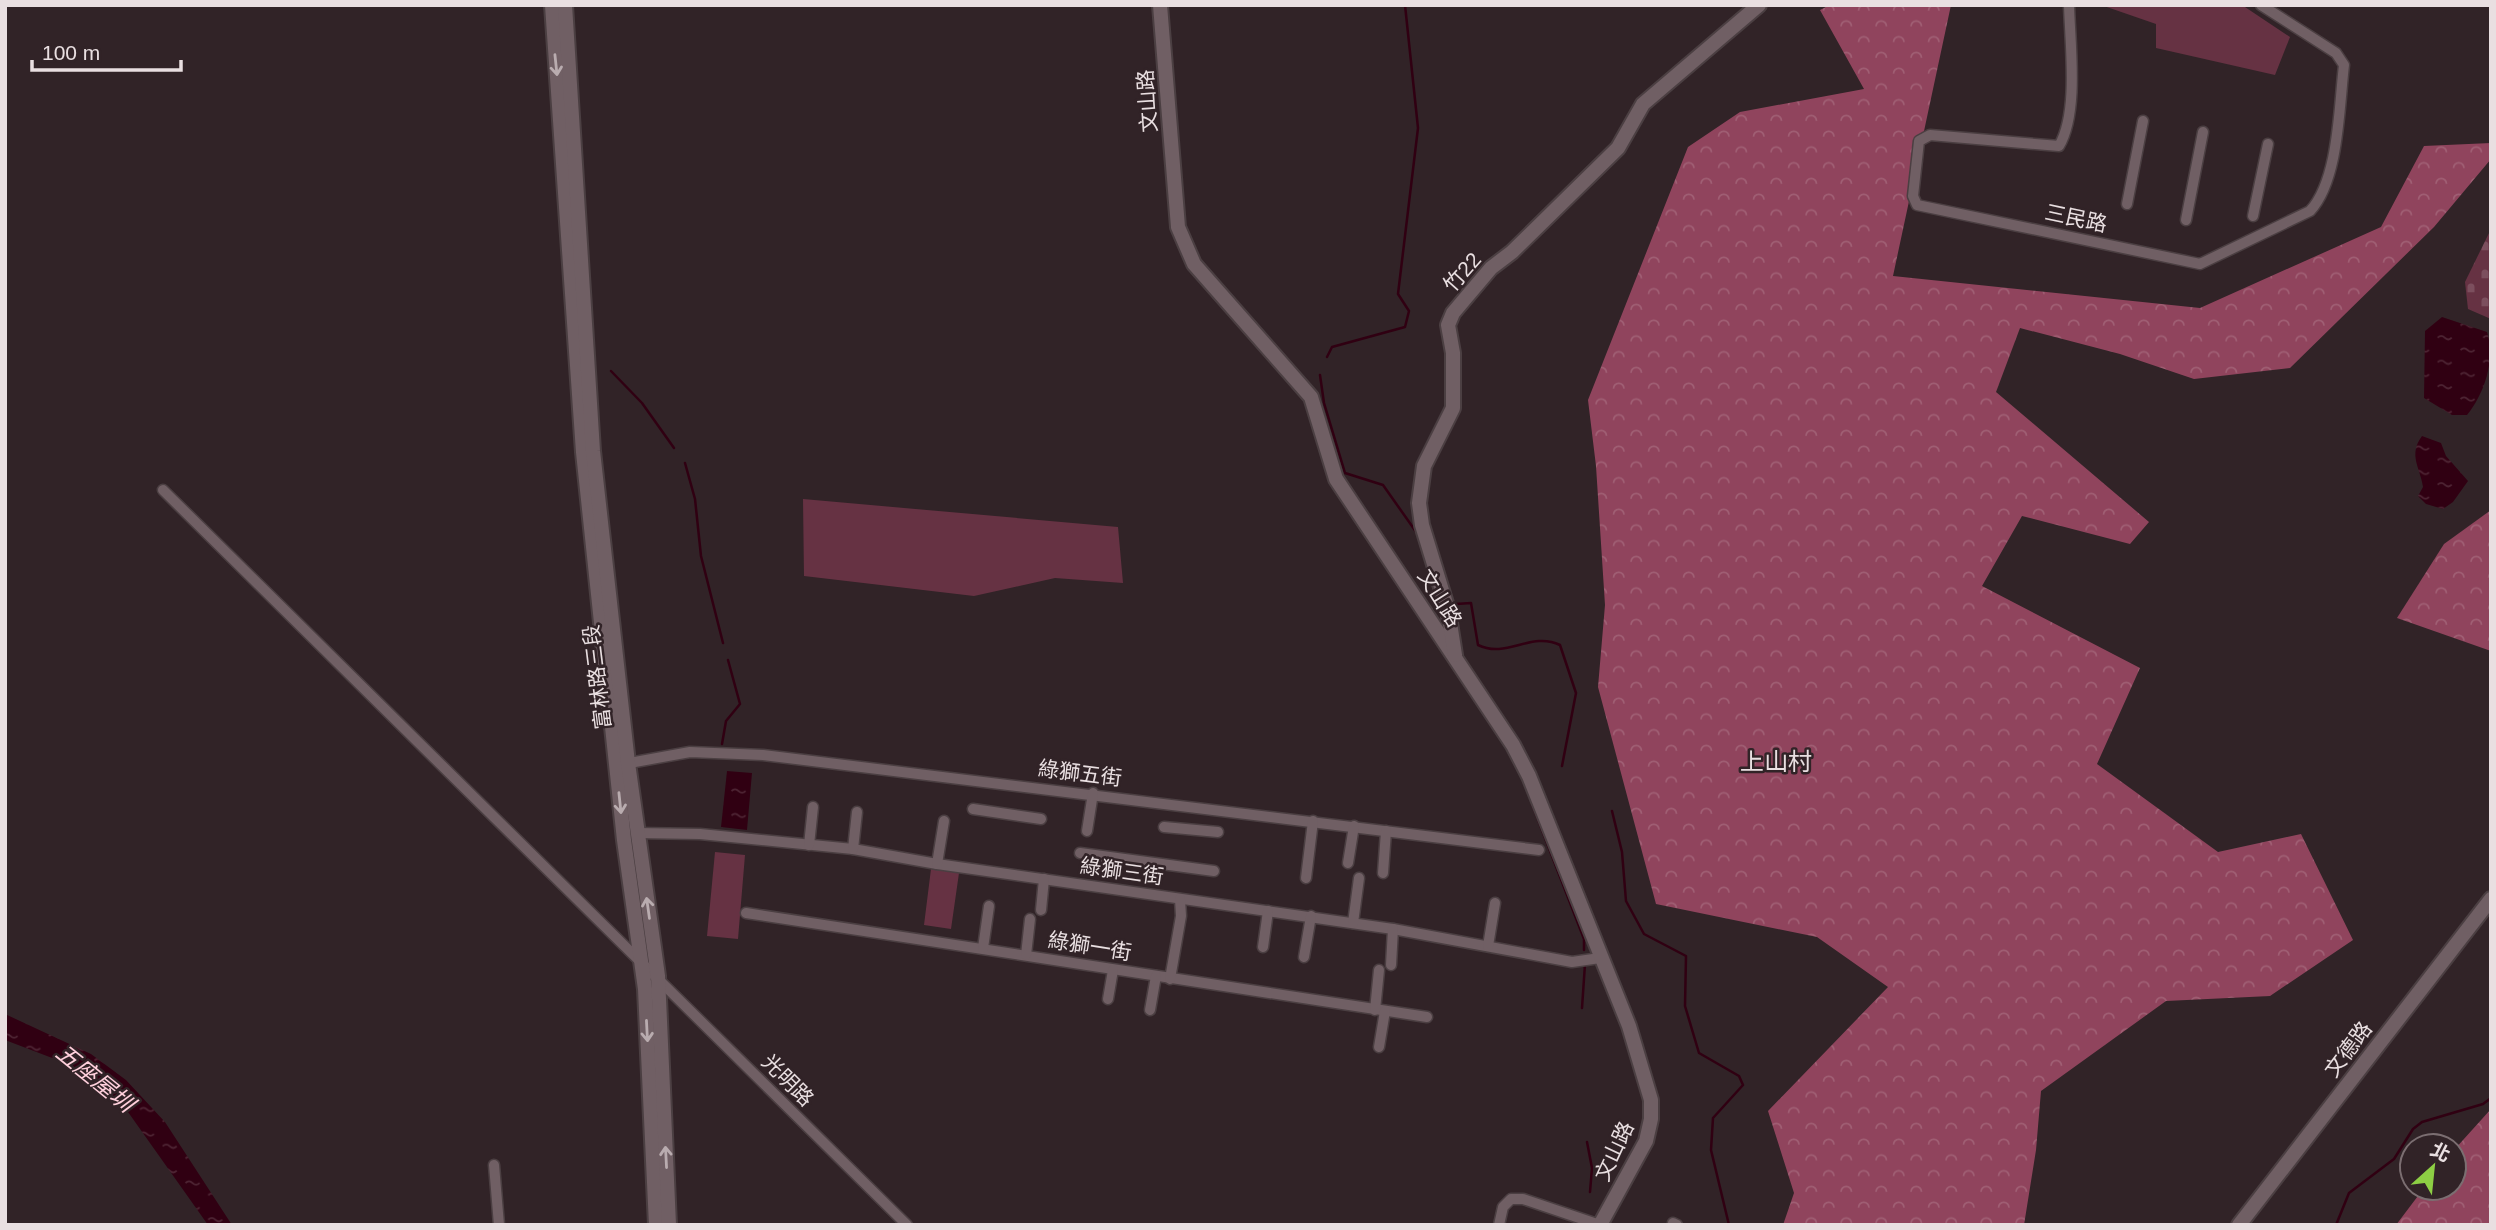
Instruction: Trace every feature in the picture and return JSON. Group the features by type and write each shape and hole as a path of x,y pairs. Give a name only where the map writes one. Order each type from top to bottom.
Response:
{"main road":[{"path":"552,5 567,124"},
{"path":"565,5 567,124"},
{"name":"文山路","path":"1160,5 1178,227 1186,249 1195,264 1311,397 1336,479 1503,730 1529,776 1629,1026 1651,1100 1651,1119 1646,1141 1600,1225"},
{"name":"竹22","path":"1456,663 1448,610 1422,525 1419,503 1424,466 1453,408 1453,352 1448,325 1453,313 1491,268 1512,252 1618,148 1643,104 1759,5"},
{"name":"富林路三段","path":"567,124 583,452 622,765 642,962 656,1225"},
{"name":"富林路三段","path":"622,765 637,833 658,976 669,1225"},
{"name":"文德路","path":"2239,1225 2491,899"}],"street":[{"name":"三民路","path":"2069,5 2070,104 2066,134 2059,146 1930,135 1919,141 1913,196 1917,205 2200,264 2310,211 2317,203 2333,156 2344,65 2336,53 2261,5"},
{"path":"2127,204 2143,121"},
{"path":"2186,220 2203,132"},
{"path":"2253,216 2268,144"},
{"name":"光明路","path":"163,490 658,976 907,1225"},
{"name":"綠獅五街","path":"622,765 690,752 763,755 1093,793 1539,850"},
{"path":"1087,831 1093,793"},
{"path":"809,845 813,807"},
{"path":"974,809 1041,819"},
{"path":"853,849 857,812"},
{"path":"937,864 944,821"},
{"path":"1306,878 1313,821"},
{"path":"1164,827 1218,832"},
{"path":"1348,863 1354,827"},
{"path":"1383,873 1386,831"},
{"name":"綠獅三街","path":"637,833 699,834 853,849 937,864 1311,916 1572,962 1600,958"},
{"path":"1080,853 1214,870"},
{"path":"1353,923 1359,878"},
{"path":"1041,910 1044,879"},
{"path":"1170,979 1181,916 1180,899"},
{"path":"1488,946 1495,903"},
{"path":"984,948 989,906"},
{"path":"1263,947 1268,911"},
{"name":"綠獅一街","path":"746,913 1427,1017"},
{"path":"1304,957 1311,916"},
{"path":"1026,955 1030,919"},
{"path":"1391,965 1393,929"},
{"path":"1108,999 1113,970"},
{"path":"1379,970 1379,1047"},
{"path":"1150,1010 1156,976"},
{"path":"495,1165 499,1225"},
{"path":"1499,1225 1503,1208 1511,1199 1522,1199 1600,1225"}],"green space":[{"path":"1830,5 1951,5 1893,276 2200,308 2381,227 2424,146 2491,143 2491,159 2434,227 2290,368 2194,379 2120,354 2020,328 1996,392 2149,522 2130,544 2022,516 1982,586 2140,668 2097,764 2218,852 2301,834 2353,940 2270,996 2166,1001 2041,1091 2036,1150 2024,1225 1783,1225 1794,1193 1768,1111 1888,987 1817,937 1656,904 1598,687 1605,605 1596,466 1588,400 1688,147 1740,112 1864,89 1820,10"},
{"path":"2101,5 2242,5 2290,37 2275,75 2156,48 2156,24"},
{"path":"2491,229 2491,319 2468,309 2465,282"},
{"path":"803,499 1118,527 1123,583 1055,578 974,596 804,576"},
{"path":"2491,510 2491,651 2397,618 2444,544"},
{"path":"715,852 745,855 738,939 707,936"},
{"path":"931,869 959,873 951,929 924,925"},
{"path":"2491,1109 2491,1225 2396,1225 2413,1202 2468,1202 2468,1134"}],"water":[{"path":"2442,317 2487,332 2490,354 2487,376 2479,397 2467,415 2452,415 2424,398 2425,331"},
{"path":"2422,436 2441,443 2446,456 2468,481 2453,502 2443,509 2426,504 2418,496 2423,487 2415,455"},
{"path":"727,771 752,773 747,830 721,827"},
{"name":"五座屋圳","path":"5,1014 91,1054 126,1080 165,1122 232,1225 208,1225 128,1112 60,1061 5,1040"}],"waterway":[{"path":"1327,357 1332,347 1405,327 1409,311 1398,294 1418,128 1405,5"},
{"path":"611,371 642,403 674,448"},
{"path":"1320,375 1324,403 1345,473 1383,485 1419,536"},
{"path":"685,463 695,499 701,556 723,643"},
{"path":"1456,604 1471,603 1478,645 1499,649 1539,641 1560,645 1576,693 1562,766"},
{"path":"722,744 726,721 740,704 728,660"},
{"path":"1532,804 1584,939 1584,950"},
{"path":"1612,811 1622,852 1626,901 1644,934 1686,956 1685,1006 1699,1053 1739,1076 1743,1085 1713,1118 1711,1150 1729,1225"},
{"path":"1582,1008 1585,964"},
{"path":"2336,1225 2349,1193 2394,1159 2413,1129 2422,1122 2483,1104 2491,1098"},
{"path":"1587,1142 1592,1168 1590,1192"}],"district":[{"name":"上山村","path":"1776,761"}]}
